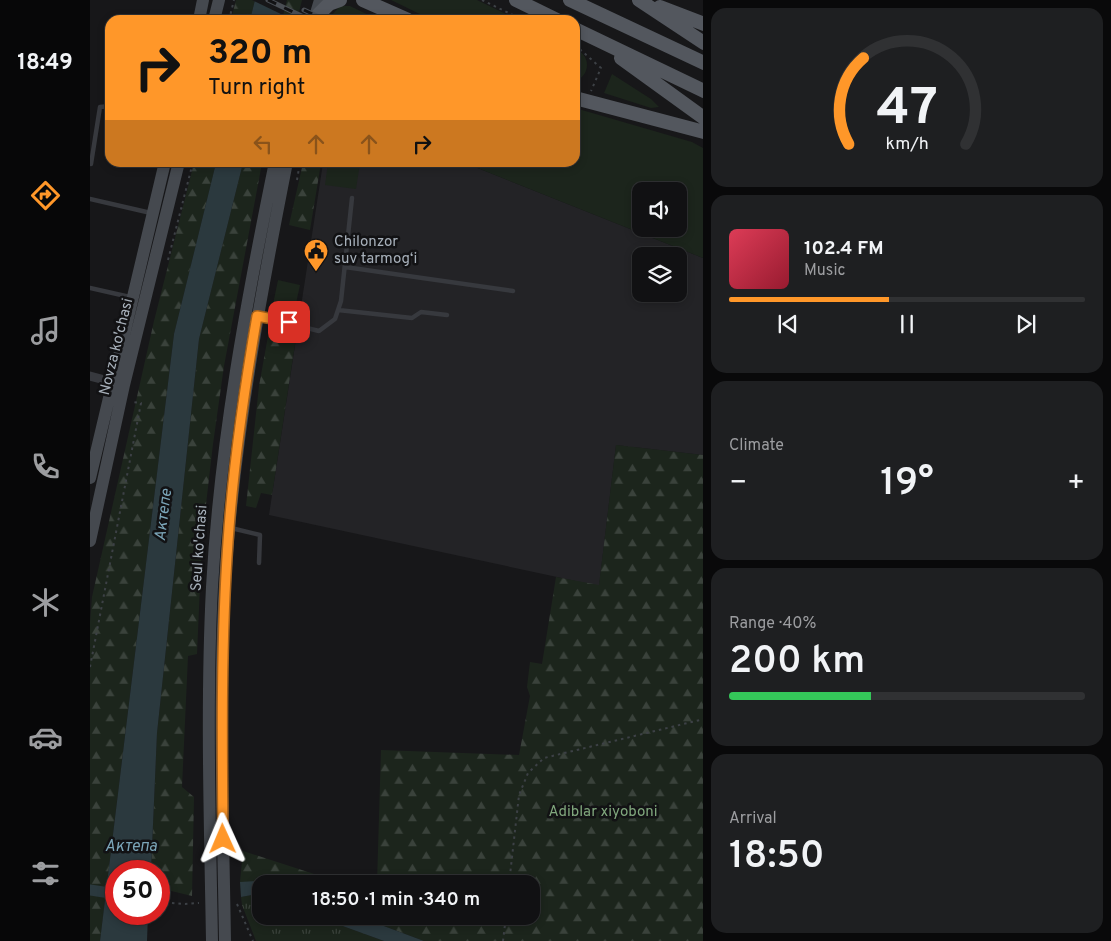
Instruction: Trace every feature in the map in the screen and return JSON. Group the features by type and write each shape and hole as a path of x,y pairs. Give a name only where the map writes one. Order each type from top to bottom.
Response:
{"main road":[{"path":"200,15 203,0"},
{"path":"215,15 219,0"},
{"path":"312,0 312,15"},
{"path":"314,15 320,0"},
{"path":"317,15 329,4 340,0"},
{"path":"516,0 547,15"},
{"path":"570,0 703,63"},
{"path":"639,0 703,41"},
{"path":"644,0 703,24"},
{"path":"368,1 397,15"},
{"path":"580,31 703,91"},
{"path":"642,34 703,50"},
{"path":"592,37 703,117"},
{"path":"581,99 703,132"},
{"name":"Novza ko'chasi","path":"90,540 134,298 164,167"},
{"name":"Novza ko'chasi","path":"90,478 178,167"},
{"name":"Seul ko'chasi","path":"225,941 218,901 211,882 210,635 220,497 239,344 274,167"},
{"name":"Seul ko'chasi","path":"212,941 218,901 224,883 222,689 230,528 239,434 257,316 286,167"}],"street":[{"path":"90,376 118,383"}],"lane":[{"path":"91,164 100,107 105,106"},
{"path":"257,316 319,330 335,319 345,267 352,198"},
{"path":"90,199 152,214"},
{"path":"345,267 513,290"},
{"path":"90,288 134,298"},
{"path":"338,310 412,318 421,312 447,316"},
{"path":"230,528 260,535 259,563"}],"path":[{"path":"230,15 234,0"},
{"path":"482,0 513,15"},
{"path":"580,49 601,68 581,99"},
{"path":"166,267 192,167"},
{"path":"296,181 299,167"},
{"path":"90,667 141,403 132,402"},
{"path":"510,875 519,795 528,773 544,758 703,719"},
{"path":"170,903 185,904 218,901 253,941"},
{"path":"503,941 505,925"}],"shaded area":[{"path":"322,167 475,167 632,230 632,237 650,237 675,247 632,247 632,302 687,302 687,252 703,258 703,455 616,445 599,586 269,515"}],"green space":[{"path":"236,0 255,0 251,15 232,15"},
{"path":"284,0 302,0 298,15 280,15"},
{"path":"391,0 477,0 508,15 422,15"},
{"path":"340,6 350,6 369,15 332,15"},
{"path":"580,51 587,65 580,79"},
{"path":"612,74 651,99 659,107 651,108 604,93"},
{"path":"580,109 692,142 703,148 703,258 687,252 687,247 675,247 650,237 687,237 687,182 632,182 632,230 475,167 580,167"},
{"path":"193,167 215,167 174,334 110,860 105,860 105,900 100,941 90,941 90,622 92,597 154,321"},
{"path":"242,167 261,167 224,366 213,444 202,539 197,654 188,656 182,787 194,797 192,896 170,891 170,860 151,860 157,733 199,339"},
{"path":"302,167 320,167 310,230 289,225"},
{"path":"327,167 359,167 356,189 325,185"},
{"path":"278,280 300,285 294,313 272,309"},
{"path":"270,325 297,331 272,495 261,493 256,508 246,506 259,386"},
{"name":"Adiblar xiyoboni","path":"616,445 703,455 703,941 424,941 381,925 540,925 540,875 377,875 381,750 519,755 530,696 527,687 530,662 542,664 556,577 599,585"},
{"path":"243,851 317,875 252,875 252,882 240,882"},
{"path":"252,895 252,925 340,925 384,941 256,941 242,905 241,897"}],"water":[{"path":"255,0 284,0 280,15 251,15"},
{"name":"Актепа","path":"215,167 242,167 199,339 157,733 151,860 110,860 174,334"},
{"path":"252,881 252,895 241,897 240,882"},
{"name":"Актепа","path":"105,900 105,925 148,925 147,941 100,941"},
{"path":"340,925 381,925 424,941 384,941"}],"pier":[{"path":"252,0 287,0 283,15"}],"waterway":[{"path":"90,890 105,892"}],"railway":[{"path":"268,0 300,15"},
{"path":"304,10 314,15"}],"place":[{"name":"Chilonzor suv tarmog‘i","path":"316,272"}],"route":[{"path":"223,839 223,640 228,541 238,444 257,316 289,322"}],"water label":[{"name":"Актепе","path":"164,515"}]}
